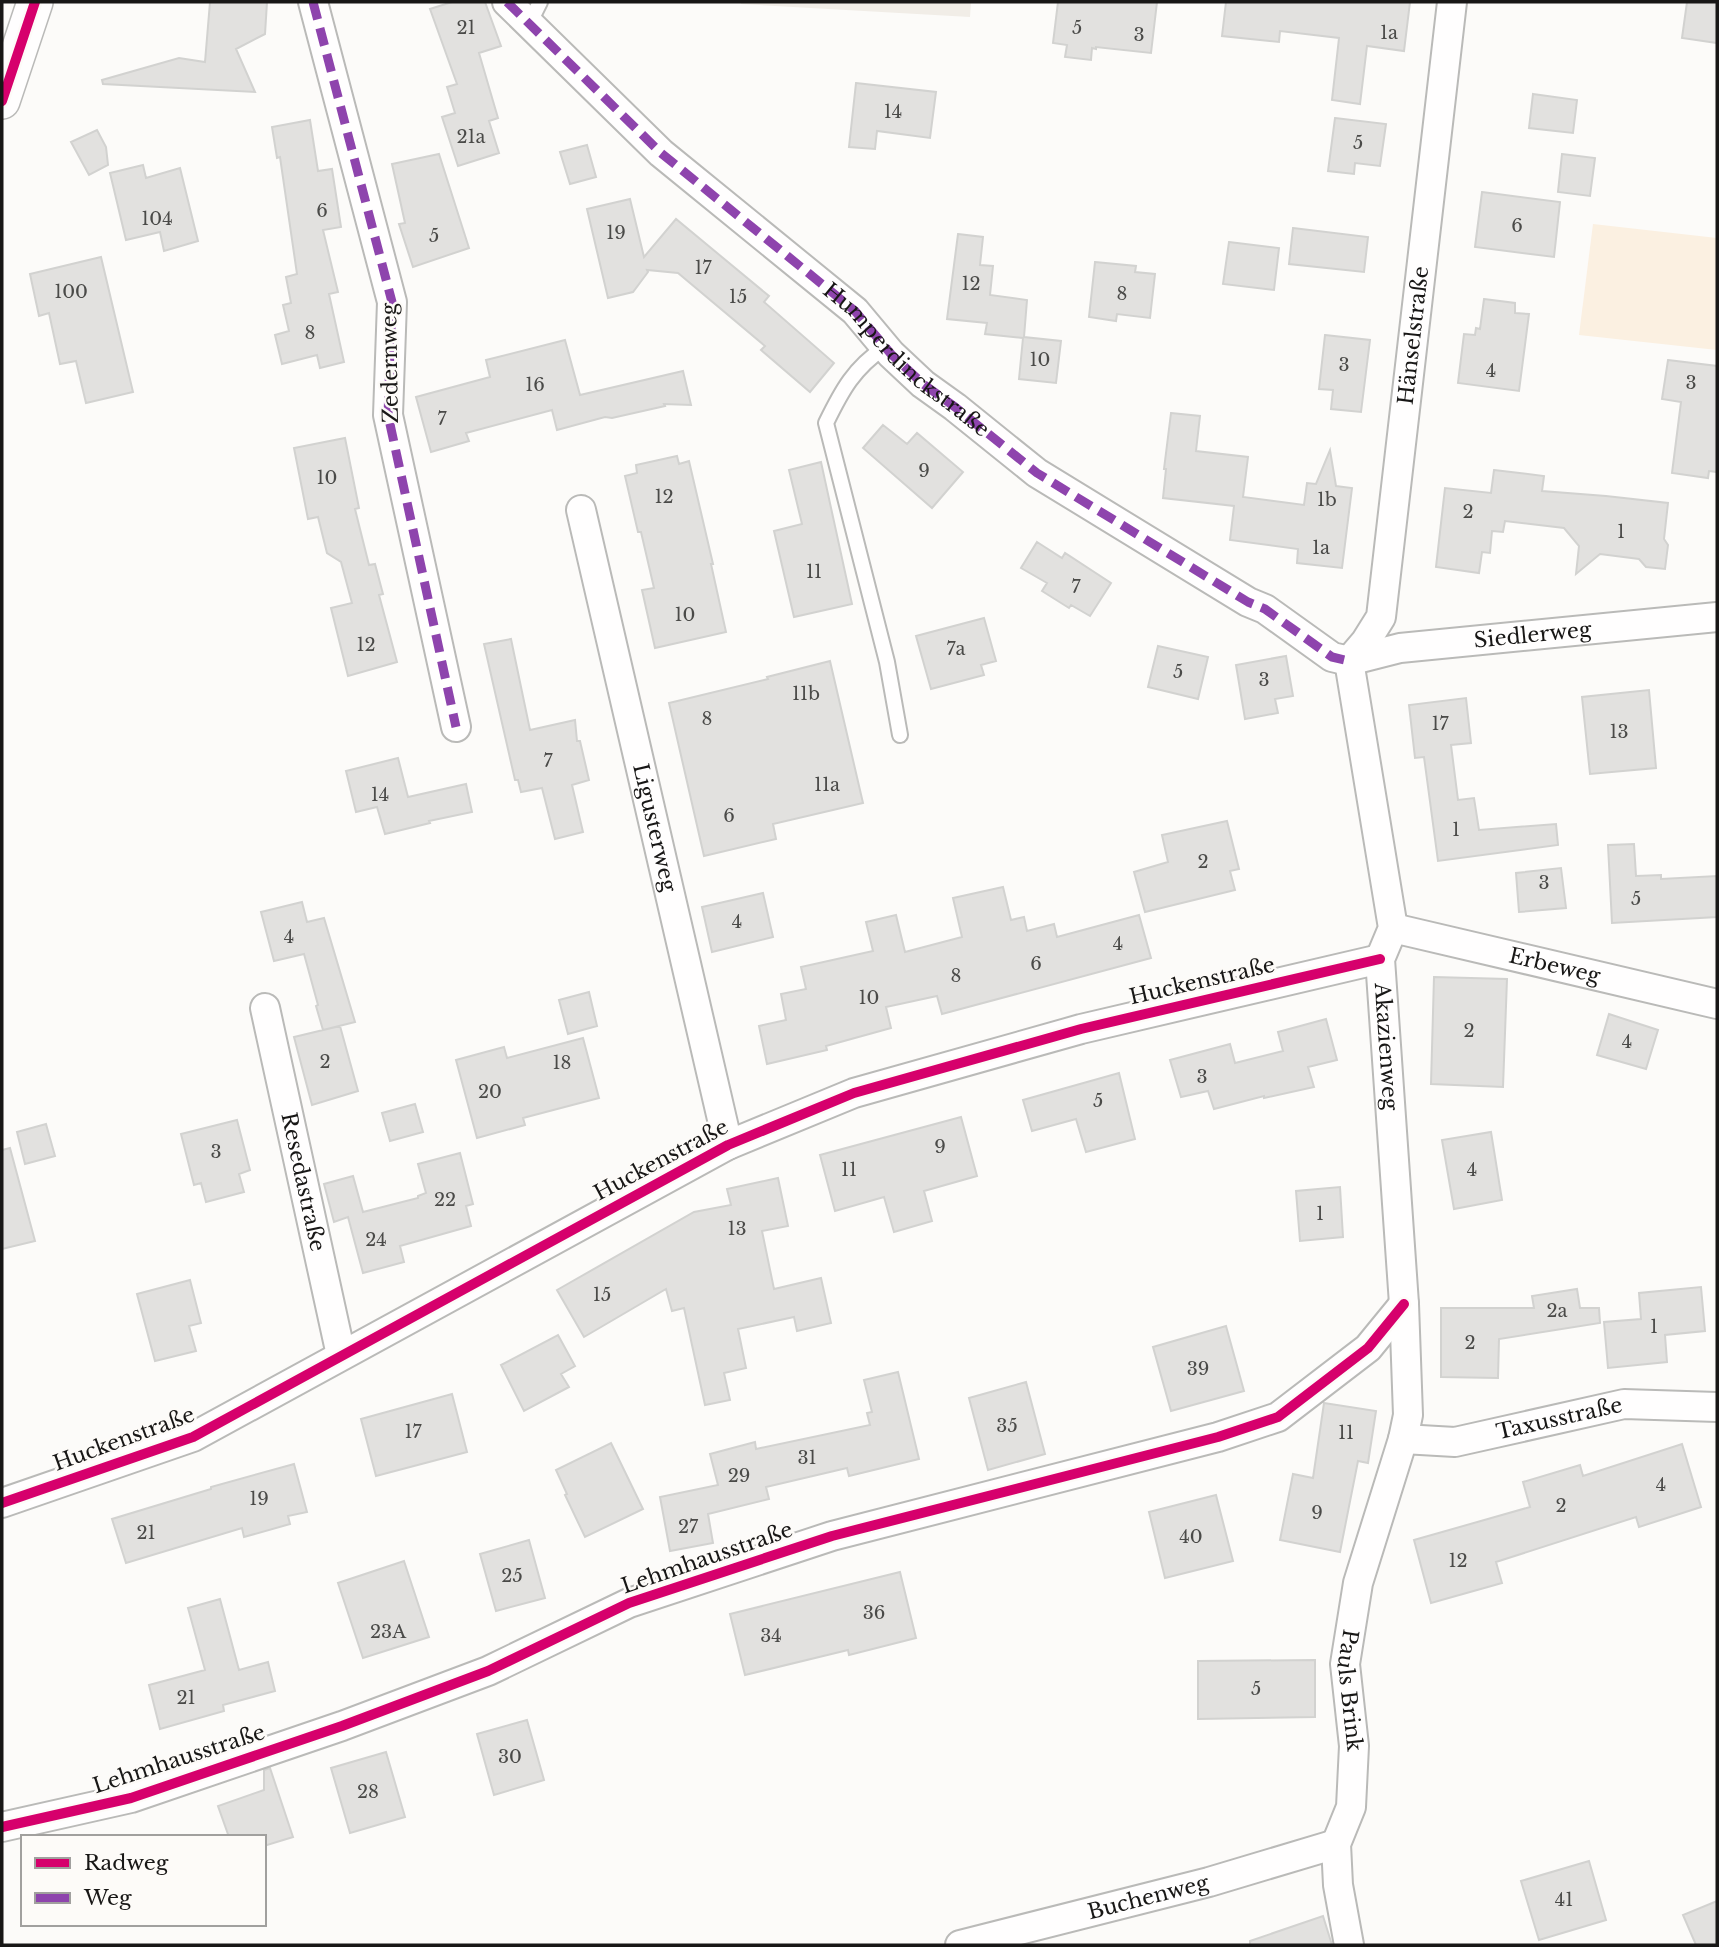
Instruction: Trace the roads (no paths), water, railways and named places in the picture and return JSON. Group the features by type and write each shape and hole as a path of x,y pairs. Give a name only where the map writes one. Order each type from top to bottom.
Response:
{"street":[{"path":"2,102 35,2"},
{"name":"Zedernweg","path":"313,2 392,302 388,415 456,727"},
{"name":"Humperdinckstraße","path":"508,2 535,13 661,153 855,310 885,347 923,384 1037,472 1248,602 1265,609 1332,657 1349,661"},
{"name":"Hänselstraße","path":"1349,661 1381,617 1452,2"},
{"name":"Ligusterweg","path":"581,510 728,1145"},
{"name":"Siedlerweg","path":"1349,661 1400,648 1717,617"},
{"path":"1349,661 1393,928"},
{"name":"Akazienweg","path":"1393,928 1380,959 1404,1304 1408,1415 1403,1439"},
{"name":"Erbeweg","path":"1393,928 1717,1004"},
{"name":"Huckenstraße","path":"2,1503 193,1437 728,1145 854,1093 1080,1029 1380,959"},
{"name":"Resedastraße","path":"265,1009 341,1355"},
{"name":"Lehmhausstraße","path":"2,1827 131,1798 342,1726 488,1671 629,1603 832,1536 1217,1437 1278,1417 1368,1348 1404,1304"},
{"name":"Taxusstraße","path":"1403,1439 1455,1442 1624,1404 1717,1407"},
{"name":"Pauls Brink","path":"1349,1945 1338,1885 1336,1844 1351,1807 1354,1746 1345,1664 1358,1583 1403,1439"},
{"name":"Buchenweg","path":"960,1945 1209,1882 1336,1844"}],"lane":[{"path":"885,347 871,357 842,388 826,423 887,662 900,735"}]}
